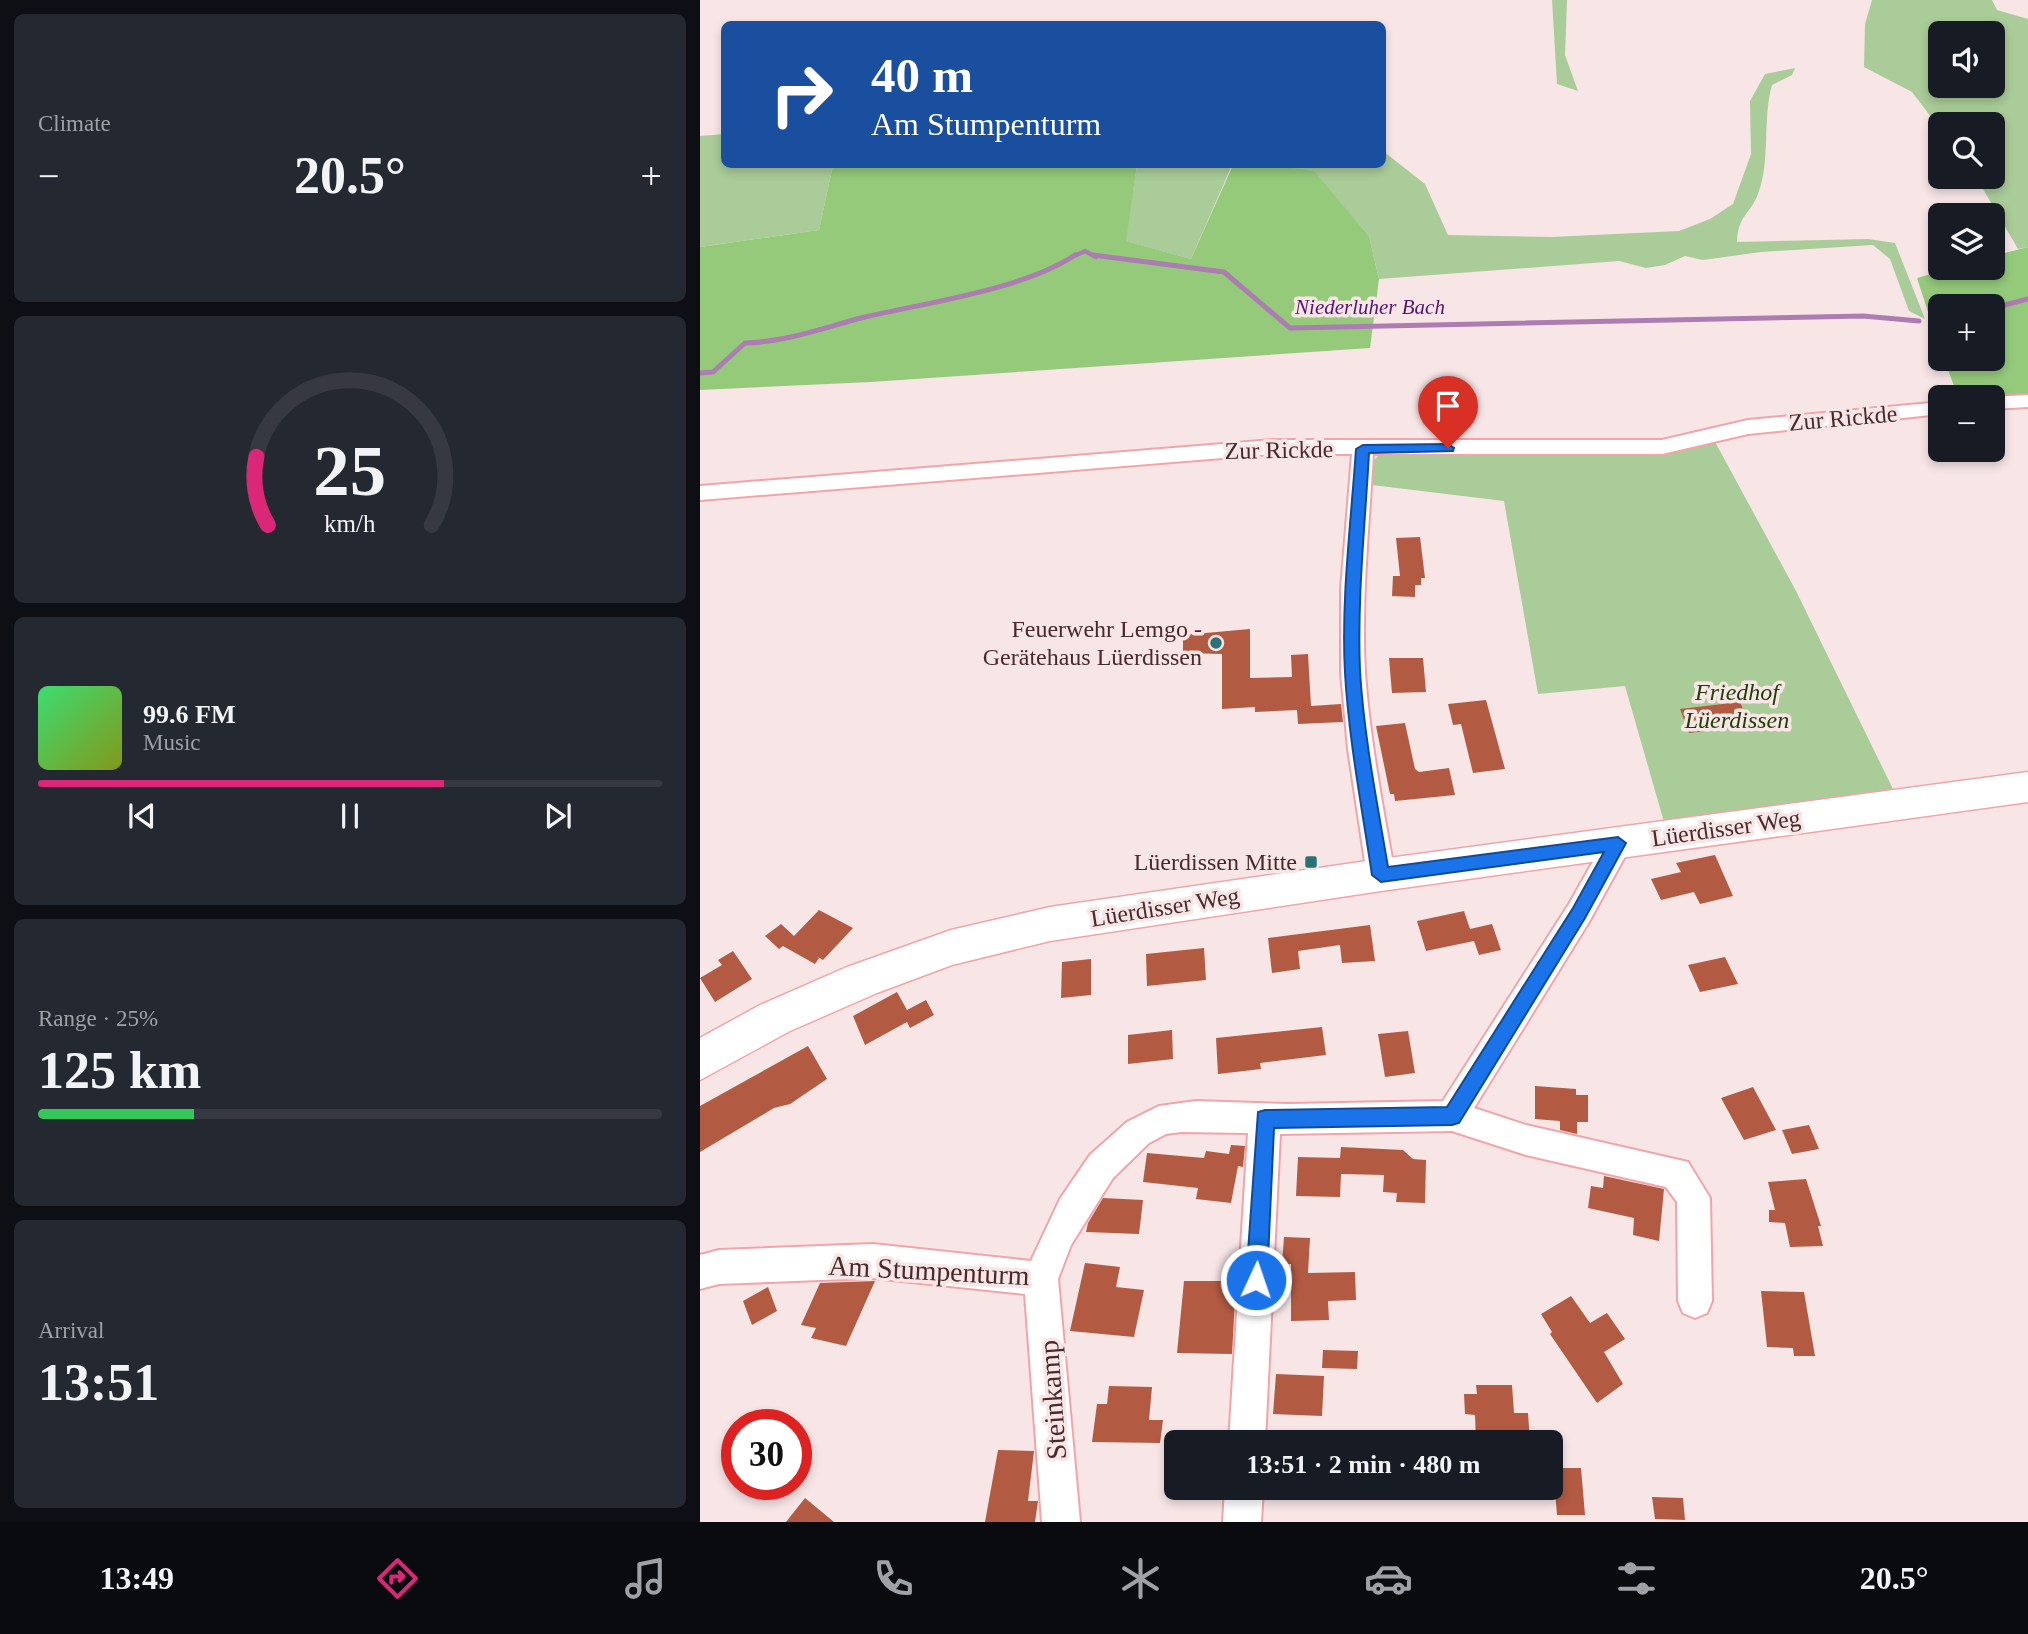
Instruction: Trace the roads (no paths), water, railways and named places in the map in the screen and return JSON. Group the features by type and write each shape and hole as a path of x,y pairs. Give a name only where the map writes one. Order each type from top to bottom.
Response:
{"main road":[{"name":"Lüerdisser Weg","path":"700,1060 775,1018 862,980 951,948 1049,924 1381,875 2028,787"}],"street":[{"path":"2005,402 2028,401"},
{"name":"Zur Rickde","path":"700,493 1273,447 1662,447 1748,427 1928,409"},
{"path":"1363,449 1353,616 1353,672 1361,751 1381,875"},
{"path":"1452,1116 1579,913 1618,843"},
{"name":"Am Stumpenturm","path":"700,1272 719,1267 873,1261 1041,1279 1049,1255 1073,1208 1109,1155 1160,1120 1212,1117 1265,1119 1452,1116 1526,1140 1676,1173 1693,1198 1695,1301"},
{"path":"1248,1430 1265,1119"},
{"name":"Steinkamp","path":"1041,1279 1061,1522"},
{"path":"1242,1522 1243,1500"}],"waterway":[{"name":"Niederluher Bach","path":"1072,257 1085,251 1096,257"},
{"name":"Niederluher Bach","path":"700,373 713,372 745,343 791,337 1002,286 1054,267 1075,255"},
{"name":"Niederluher Bach","path":"1093,255 1224,272 1290,328 1863,316 1919,321"},
{"path":"2005,305 2028,299"}],"place":[{"name":"Feuerwehr Lemgo - Gerätehaus Lüerdissen","path":"1216,643"},
{"name":"Lüerdissen Mitte","path":"1311,862"}],"park label":[{"name":"Friedhof Lüerdissen","path":"1737,706"}]}
